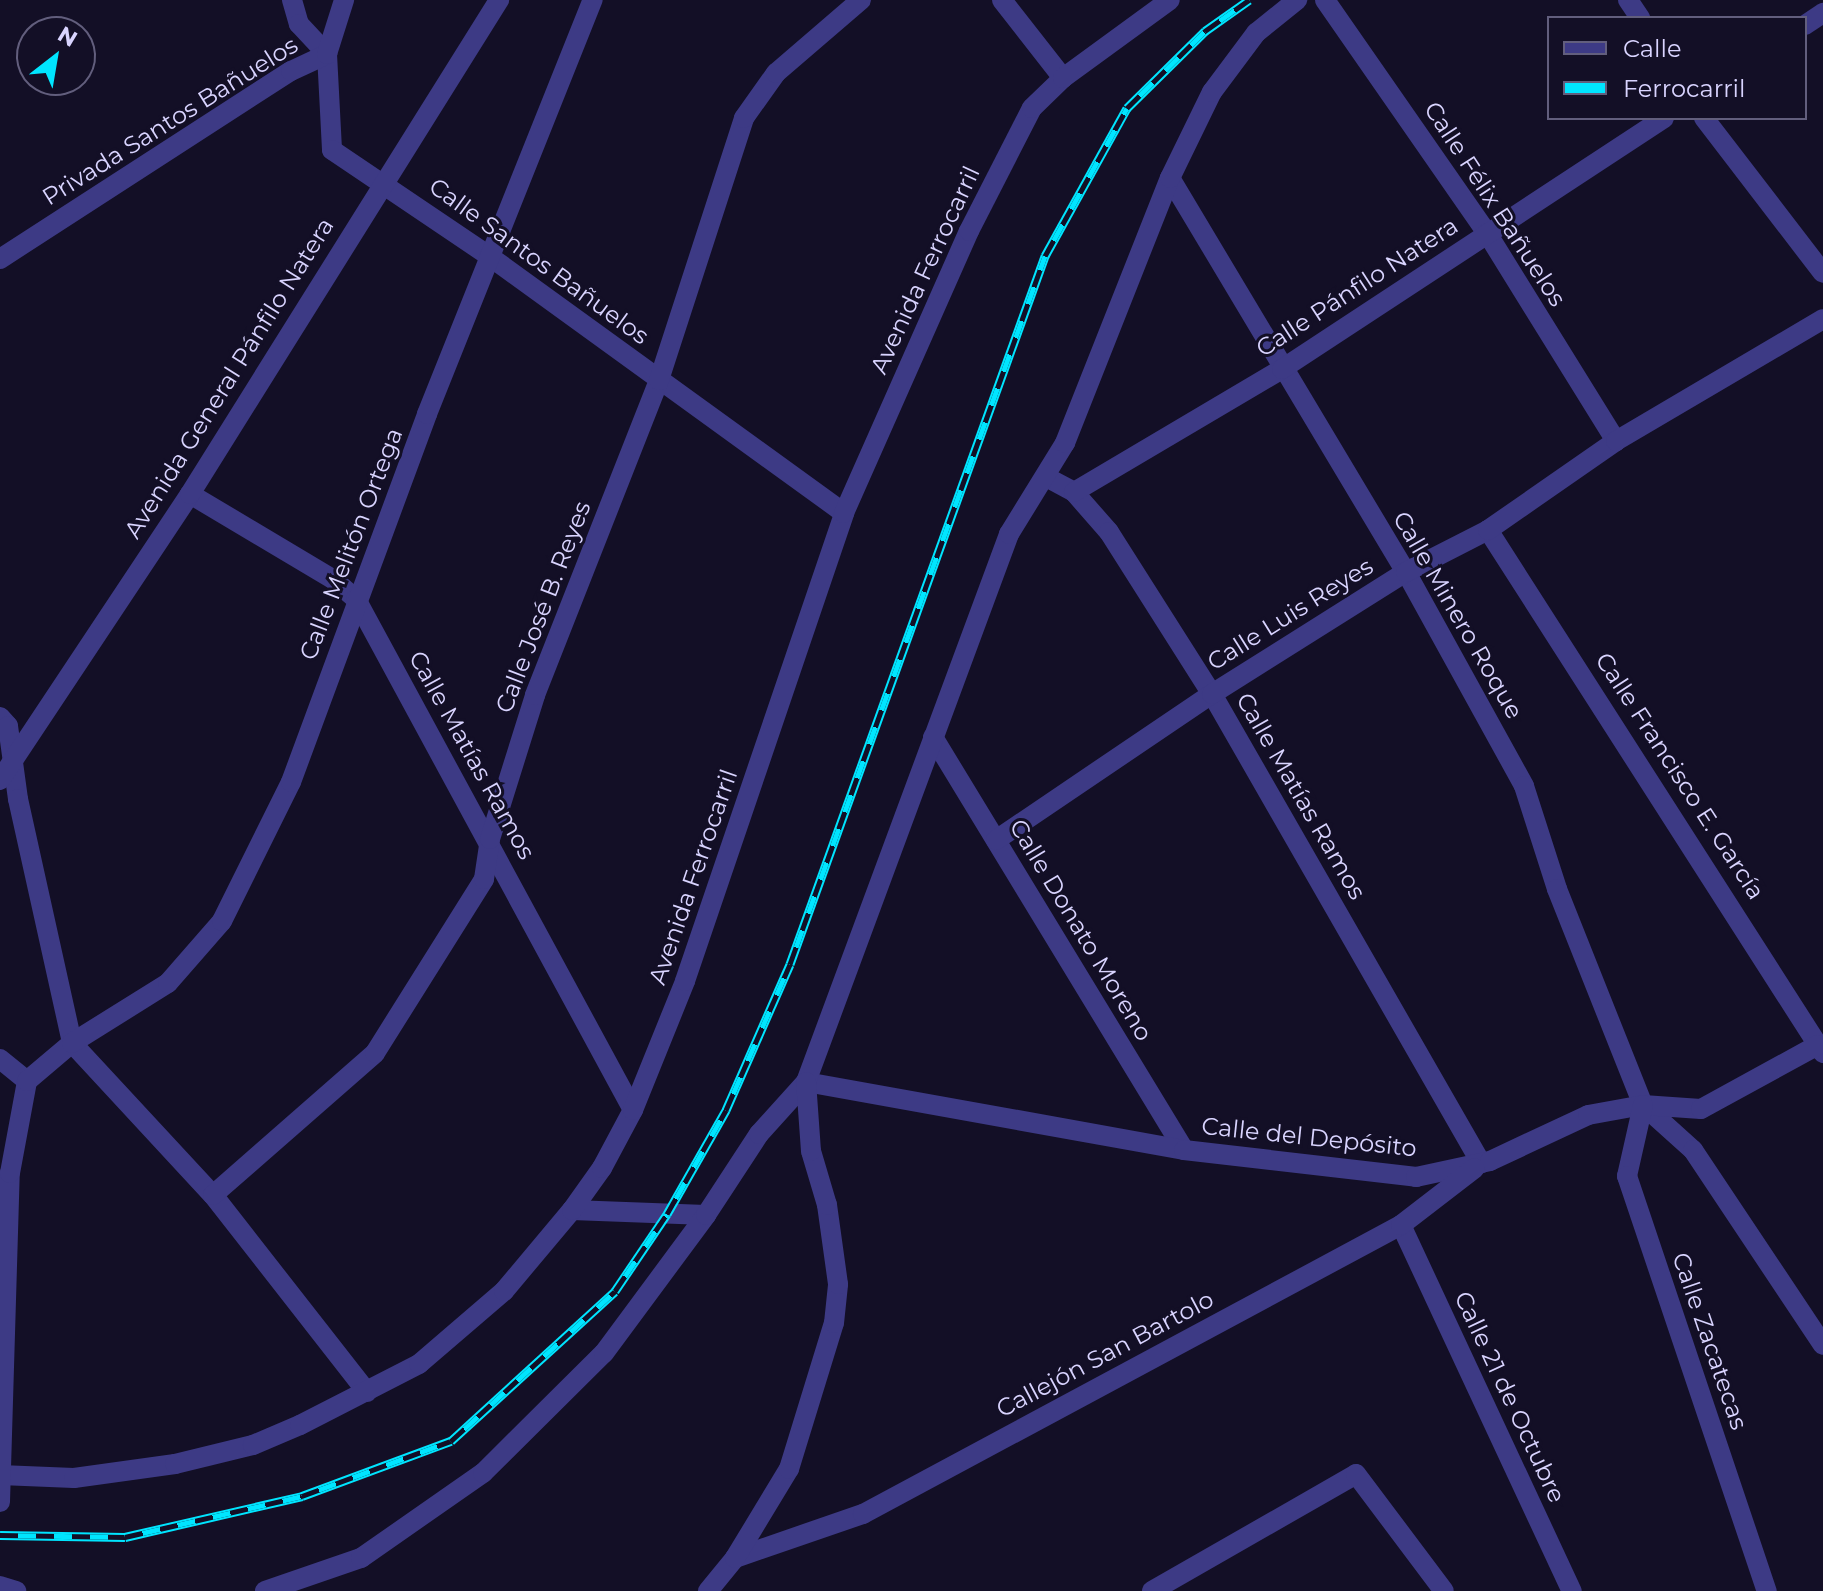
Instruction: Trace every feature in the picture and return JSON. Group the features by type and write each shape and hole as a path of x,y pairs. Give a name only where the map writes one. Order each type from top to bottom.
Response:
{"street":[{"path":"292,0 299,24 327,54 344,0"},
{"name":"Avenida General Pánfilo Natera","path":"0,780 190,494 382,180 499,0"},
{"name":"Calle Melitón Ortega","path":"27,1081 72,1043 168,983 222,921 291,782 356,599 489,256 593,0"},
{"name":"Calle José B. Reyes","path":"213,1195 375,1053 484,879 490,839 535,695 659,380 744,118 776,73 861,0"},
{"path":"1002,0 1063,78"},
{"name":"Avenida Ferrocarril","path":"1,1475 74,1478 175,1464 253,1445 419,1364 504,1291 572,1210 602,1168 633,1110 685,981 844,513 969,231 1032,108 1063,78 1170,0"},
{"path":"265,1591 361,1558 483,1473 604,1353 706,1215 759,1134 806,1082 1009,534 1048,478 1170,178 1212,92 1256,33 1297,0"},
{"name":"Calle Félix Bañuelos","path":"1325,0 1487,233 1616,441"},
{"name":"Calle Santos Bañuelos","path":"327,54 332,150 382,180 844,513"},
{"name":"Privada Santos Bañuelos","path":"0,259 291,71 327,54"},
{"name":"Calle Pánfilo Natera","path":"1074,492 1282,369 1661,120"},
{"path":"1706,120 1823,273"},
{"name":"Calle Minero Roque","path":"1170,178 1406,572 1524,786 1557,889 1643,1105"},
{"name":"Calle Luis Reyes","path":"996,840 1212,694 1406,572 1488,530 1616,441 1823,319"},
{"name":"Calle Matías Ramos","path":"1048,478 1074,492 1109,532 1212,694 1481,1163"},
{"name":"Calle Matías Ramos","path":"190,494 334,580 356,599 490,839 633,1110"},
{"name":"Calle Francisco E. García","path":"1488,530 1820,1049"},
{"path":"0,717 8,726 72,1043 213,1195 367,1392"},
{"name":"Calle Donato Moreno","path":"933,737 1184,1150"},
{"name":"Calle del Depósito","path":"806,1082 1184,1150 1416,1177 1481,1163 1588,1115 1643,1105 1701,1109 1820,1049"},
{"path":"0,1059 27,1081 10,1173 4,1244 0,1502"},
{"path":"708,1591 735,1558 789,1469 834,1323 838,1284 827,1205 811,1151 806,1082"},
{"path":"1643,1105 1693,1150 1823,1345"},
{"name":"Calle Zacatecas","path":"1643,1105 1627,1176 1767,1591"},
{"name":"Callejón San Bartolo","path":"735,1558 863,1514 1401,1225 1481,1163"},
{"path":"572,1210 706,1215"},
{"name":"Calle 21 de Octubre","path":"1401,1225 1569,1589"},
{"path":"1152,1591 1356,1474 1444,1591"},
{"path":"0,1586 16,1591"}],"railway":[{"path":"0,1535 125,1537 302,1496 451,1441 615,1291 667,1214 726,1110 790,964 1045,256 1127,108 1205,31 1249,0"}]}
